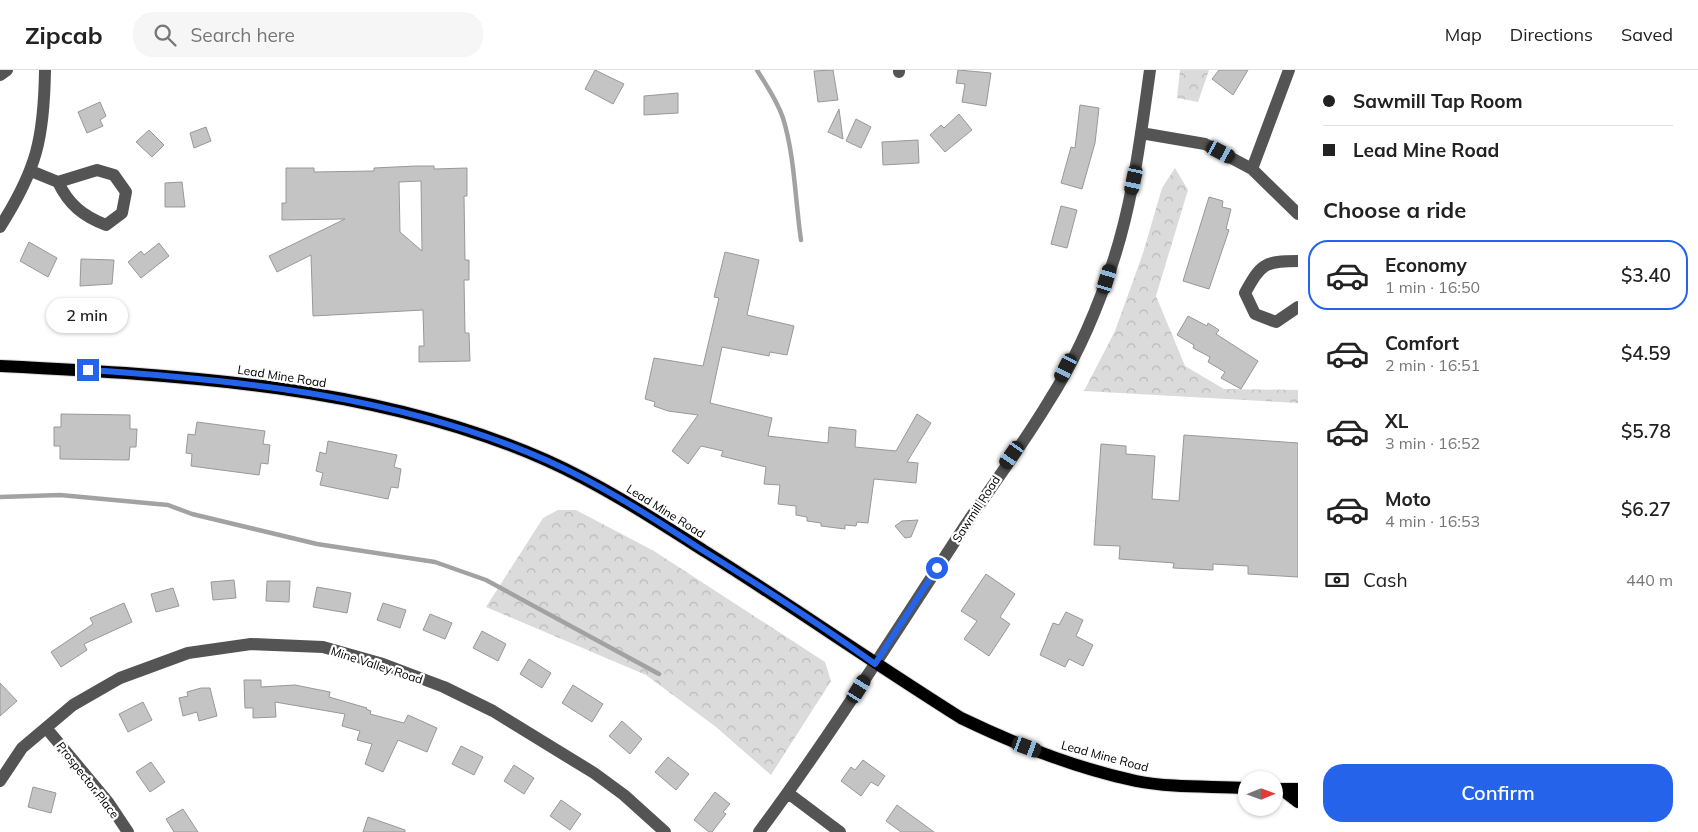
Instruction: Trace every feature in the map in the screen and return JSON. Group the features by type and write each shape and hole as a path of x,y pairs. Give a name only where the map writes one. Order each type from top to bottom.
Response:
{"main road":[{"name":"Lead Mine Road","path":"0,366 197,378 233,382 365,404 458,428 546,460 629,502 836,636 875,664 961,718 1008,741 1063,761 1137,781 1238,787"},
{"path":"1283,789 1298,789"},
{"path":"1283,792 1298,802"}],"street":[{"path":"0,75 6,70"},
{"path":"0,227 31,171 43,127 45,70"},
{"name":"Sawmill Road","path":"759,832 788,793 875,664 993,482 1050,401 1107,279 1126,216 1150,70"},
{"path":"1252,169 1289,70"},
{"path":"1141,132 1205,144 1252,169 1298,214"},
{"path":"31,171 58,182 97,170 114,175 126,192 122,213 106,225 87,218 66,199 58,182"},
{"path":"1298,261 1277,261 1258,269 1245,293 1255,314 1276,322 1298,307"},
{"name":"Mine Valley Road","path":"0,781 22,748 47,729 73,705 120,678 188,653 251,644 323,647 383,664 444,688 493,711 594,773 624,795 665,832"},
{"name":"Prospector Place","path":"47,729 108,802 128,832"},
{"path":"788,793 840,832"}],"green space":[{"path":"1180,70 1209,70 1198,102 1177,98"},
{"path":"1175,168 1188,190 1156,296 1185,366 1224,389 1298,390 1298,403 1084,391 1115,331 1143,253 1162,188"},
{"path":"558,510 576,510 654,551 825,662 831,681 771,775 716,727 646,675 486,607 543,518"}],"building":[{"path":"595,70 624,84 613,104 585,89"},
{"path":"833,70 838,100 818,102 814,71"},
{"path":"958,70 991,73 986,106 962,102 965,84 956,83"},
{"path":"1219,70 1248,70 1233,95 1212,79"},
{"path":"678,93 678,113 644,115 644,96"},
{"path":"100,102 106,116 100,120 103,126 87,133 78,112"},
{"path":"1080,105 1099,108 1095,143 1082,189 1061,183 1071,147 1075,148"},
{"path":"839,109 843,139 828,132"},
{"path":"959,114 972,130 945,152 930,135 941,125 944,128"},
{"path":"856,119 871,127 861,148 846,141"},
{"path":"206,127 211,141 194,148 190,133"},
{"path":"149,130 164,145 152,157 136,142"},
{"path":"918,140 919,163 883,165 882,142"},
{"path":"434,166 434,169 467,168 467,196 464,196 465,260 469,260 469,280 464,280 465,333 469,333 470,361 419,362 419,346 424,346 423,310 313,316 311,255 277,272 269,256 345,219 282,220 282,203 286,203 286,168 314,168 314,172 374,171 374,168","holes":["421,181 422,251 400,232 399,182"]},
{"path":"182,182 185,207 165,207 165,183"},
{"path":"1209,197 1223,201 1222,207 1231,209 1226,229 1229,230 1209,289 1183,281"},
{"path":"1061,206 1077,210 1067,248 1051,244"},
{"path":"29,242 57,258 48,277 20,261"},
{"path":"159,243 169,256 141,278 128,262 141,251 144,255"},
{"path":"725,252 759,260 747,315 794,326 787,355 770,352 769,356 722,347 710,403 772,418 768,436 828,443 829,427 856,430 855,447 896,451 917,414 931,423 907,462 918,463 916,483 874,479 868,523 857,522 856,526 845,525 845,529 821,526 821,523 807,521 807,517 796,515 796,506 778,504 780,485 764,484 766,467 721,456 723,451 701,446 688,464 672,451 698,415 668,411 654,406 655,402 645,399 654,358 703,366 719,298 714,297"},
{"path":"81,259 114,260 112,284 80,286"},
{"path":"1188,316 1207,326 1208,323 1219,330 1216,334 1258,361 1241,389 1221,378 1225,372 1208,362 1210,357 1193,348 1194,345 1177,335"},
{"path":"61,414 130,415 130,429 137,429 136,447 130,447 129,460 60,459 60,446 54,446 54,427 61,427"},
{"path":"197,422 265,431 263,444 270,445 268,464 261,463 259,475 191,466 192,454 186,453 188,434 195,435"},
{"path":"1184,435 1298,443 1298,577 1248,574 1248,566 1213,564 1213,570 1173,568 1174,563 1119,559 1120,546 1094,545 1101,444 1126,446 1126,454 1155,456 1152,499 1179,501"},
{"path":"328,441 397,455 394,467 401,469 398,488 391,487 388,499 320,485 323,473 316,471 320,452 326,454"},
{"path":"918,520 911,537 905,538 895,526 902,521"},
{"path":"986,574 1015,594 1000,617 1010,624 989,656 964,639 977,621 961,611"},
{"path":"234,580 236,598 213,600 211,582"},
{"path":"267,581 290,581 289,602 266,601"},
{"path":"317,587 351,593 347,613 313,607"},
{"path":"173,588 179,606 156,612 151,594"},
{"path":"124,603 132,622 84,644 87,650 61,667 51,652 93,624 90,618"},
{"path":"383,603 406,610 400,628 377,620"},
{"path":"1066,612 1083,620 1076,636 1093,645 1083,666 1069,659 1065,667 1040,655 1053,623 1059,625"},
{"path":"430,614 452,623 445,639 423,630"},
{"path":"482,631 506,644 498,661 473,648"},
{"path":"529,659 551,673 542,688 520,674"},
{"path":"244,680 261,680 261,687 295,685 330,692 329,697 367,708 371,711 370,714 404,723 408,715 437,728 427,752 398,740 383,772 365,764 372,744 357,740 360,731 342,726 345,714 275,702 276,717 253,718 253,708 245,708"},
{"path":"0,683 17,701 0,716"},
{"path":"573,685 603,704 592,722 562,703"},
{"path":"201,688 210,688 217,716 199,721 197,712 183,716 179,698 188,696 187,692"},
{"path":"143,702 152,720 128,732 119,714"},
{"path":"622,721 642,739 630,754 609,736"},
{"path":"461,746 483,757 474,775 452,764"},
{"path":"668,757 689,774 676,790 655,772"},
{"path":"863,760 885,776 878,786 871,782 861,796 841,781 851,767 855,770"},
{"path":"151,762 165,782 150,792 136,772"},
{"path":"514,765 534,778 524,794 504,781"},
{"path":"33,787 56,793 51,813 28,807"},
{"path":"715,792 730,804 723,812 726,814 712,832 709,832 694,820"},
{"path":"561,800 581,814 570,830 550,816"},
{"path":"897,805 934,832 901,832 886,821"},
{"path":"183,809 198,832 174,832 166,819"},
{"path":"368,817 405,830 405,832 363,832"}],"waterway":[{"path":"757,70 778,105 787,133 801,240"},
{"path":"0,497 60,495 168,505 192,514 317,544 435,562 486,580 659,674"}],"route":[{"path":"88,370 197,378 365,404 458,428 546,460 629,502 836,636 875,664 937,568"}]}
